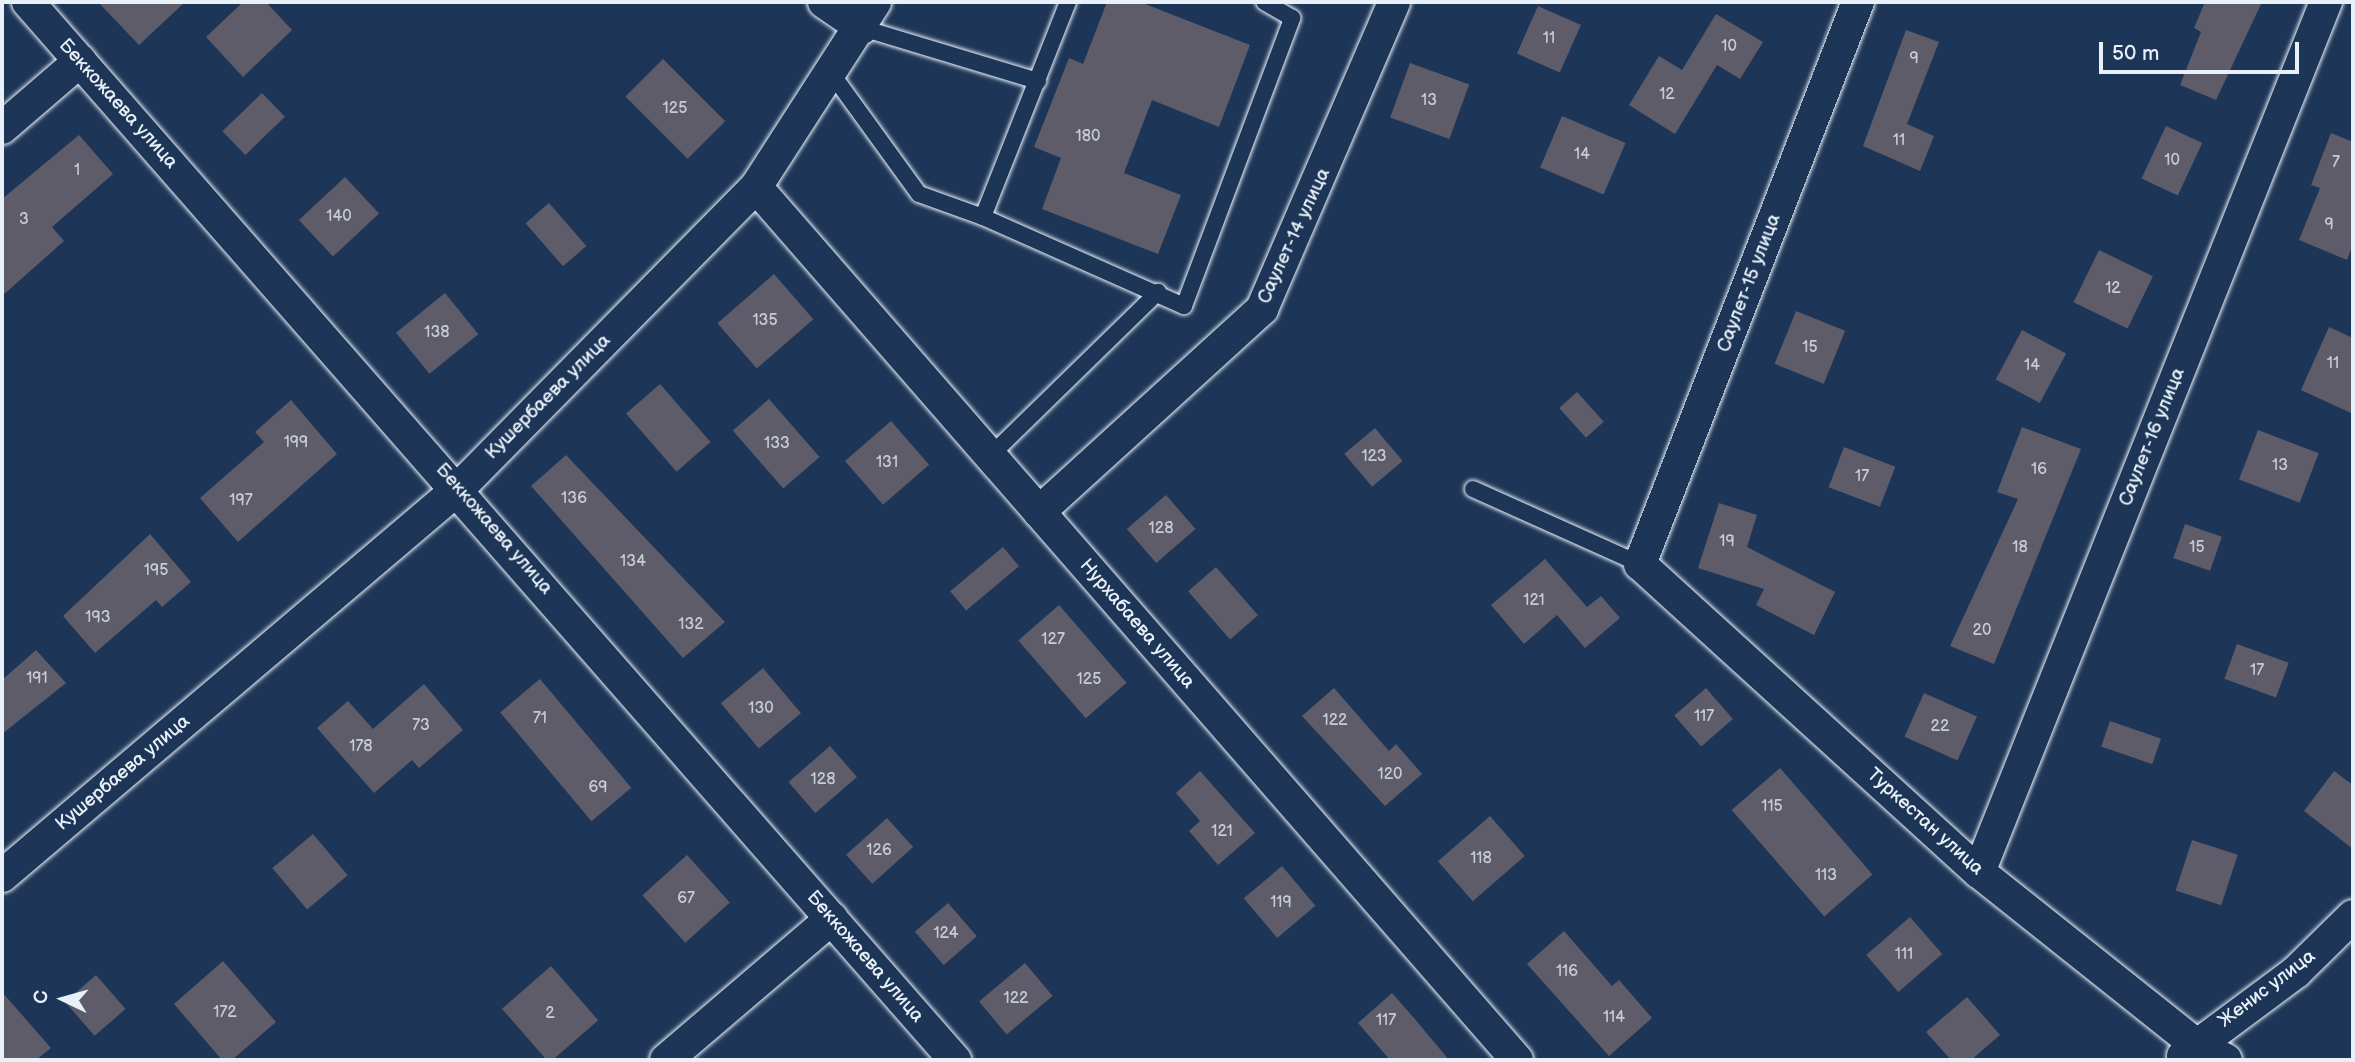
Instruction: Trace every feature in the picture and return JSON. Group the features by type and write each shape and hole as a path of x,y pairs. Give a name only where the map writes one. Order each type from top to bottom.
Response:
{"street":[{"name":"Беккожаева улица","path":"28,2 459,488 955,1060"},
{"path":"824,2 869,15"},
{"name":"Саулет-15 улица","path":"1640,564 1858,2"},
{"name":"Саулет-16 улица","path":"1979,872 2326,2"},
{"name":"Саулет-14 улица","path":"1039,512 1262,309 1383,5"},
{"name":"Кушербаева улица","path":"2,876 459,488 756,187 869,15"},
{"path":"2,128 80,61"},
{"name":"Нурхабаева улица","path":"756,187 1517,1060"},
{"name":"Туркестан улица","path":"1640,564 1979,872 2187,1052 2227,1060"},
{"name":"Женис улица","path":"2187,1052 2295,972 2353,916"},
{"path":"666,1060 832,918"}],"lane":[{"path":"983,217 1068,2"},
{"path":"832,74 919,194 983,217 1158,292 1184,306 1292,18 1264,2"},
{"path":"869,15 1038,81"},
{"path":"990,456 1158,292"},
{"path":"1473,489 1640,564"}],"building":[{"path":"98,2 185,2 139,45"},
{"path":"243,2 266,2 292,30 243,77 206,37"},
{"path":"1107,2 1140,2 1250,45 1219,127 1152,100 1124,173 1181,195 1158,254 1042,209 1061,158 1034,147 1069,58 1083,64"},
{"path":"2205,2 2262,2 2216,100 2180,85 2201,32 2194,28"},
{"path":"1538,6 1581,25 1560,73 1517,54"},
{"path":"1716,14 1763,42 1740,79 1717,65 1675,134 1629,105 1659,56 1682,70"},
{"path":"1906,30 1939,42 1907,124 1934,136 1920,171 1863,146"},
{"path":"663,59 725,121 688,159 626,96"},
{"path":"1410,63 1469,85 1449,139 1390,118"},
{"path":"262,93 285,117 245,155 222,131"},
{"path":"1562,116 1626,143 1604,195 1540,168"},
{"path":"2166,126 2202,143 2178,195 2141,179"},
{"path":"2331,133 2353,142 2353,244 2347,260 2299,240 2320,188 2311,185"},
{"path":"79,135 113,174 52,227 64,241 2,296 2,199"},
{"path":"345,177 379,214 333,257 299,220"},
{"path":"549,203 586,246 563,266 526,223"},
{"path":"2099,250 2153,276 2128,328 2074,302"},
{"path":"774,274 813,319 757,368 717,323"},
{"path":"445,293 478,334 429,374 396,333"},
{"path":"1796,311 1845,331 1824,384 1775,364"},
{"path":"2329,327 2353,338 2353,414 2301,390"},
{"path":"2022,330 2066,353 2040,403 1996,379"},
{"path":"660,384 711,442 677,472 626,414"},
{"path":"1577,392 1604,422 1586,438 1559,408"},
{"path":"769,399 820,457 783,489 733,430"},
{"path":"291,400 337,454 238,542 200,498 264,442 255,432"},
{"path":"891,421 929,465 883,505 845,461"},
{"path":"2022,427 2081,449 1994,664 1950,646 2018,499 1997,492"},
{"path":"1375,428 1403,461 1372,487 1344,454"},
{"path":"2258,430 2319,453 2300,503 2239,479"},
{"path":"1844,447 1895,467 1880,507 1829,487"},
{"path":"566,455 725,622 683,658 531,486"},
{"path":"1166,495 1196,529 1156,563 1127,529"},
{"path":"1719,503 1757,515 1747,547 1835,592 1814,635 1756,605 1764,589 1698,568"},
{"path":"2185,524 2222,537 2210,571 2173,558"},
{"path":"150,534 191,582 162,607 156,600 95,653 63,616"},
{"path":"1003,547 1019,566 966,611 950,591"},
{"path":"1545,559 1587,607 1601,596 1620,618 1585,648 1557,615 1524,644 1491,605"},
{"path":"1216,567 1258,615 1230,640 1188,591"},
{"path":"1059,605 1127,683 1086,718 1018,640"},
{"path":"2237,644 2289,663 2276,698 2224,679"},
{"path":"36,650 66,683 2,734 2,680"},
{"path":"763,668 801,713 759,749 721,703"},
{"path":"540,679 631,788 591,821 500,712"},
{"path":"424,684 463,730 419,768 412,760 374,793 317,728 348,701 373,729"},
{"path":"1334,688 1389,751 1396,744 1422,774 1385,806 1302,716"},
{"path":"1706,688 1733,719 1701,746 1674,716"},
{"path":"1924,693 1977,717 1957,760 1904,737"},
{"path":"2110,721 2161,739 2152,764 2101,747"},
{"path":"830,746 857,777 815,813 788,782"},
{"path":"1780,768 1873,874 1824,916 1732,810"},
{"path":"1200,771 1255,833 1218,865 1189,831 1200,821 1176,793"},
{"path":"2334,771 2353,785 2353,849 2304,811"},
{"path":"1490,816 1525,856 1473,901 1438,861"},
{"path":"887,818 913,847 872,884 846,855"},
{"path":"313,834 348,875 307,909 272,868"},
{"path":"2192,840 2238,855 2221,905 2176,890"},
{"path":"687,855 730,903 685,943 642,895"},
{"path":"1282,866 1315,906 1277,938 1244,898"},
{"path":"948,903 977,936 944,965 915,932"},
{"path":"1910,917 1942,954 1898,992 1866,955"},
{"path":"1564,931 1612,986 1619,980 1652,1018 1609,1056 1527,964"},
{"path":"223,961 276,1022 232,1060 222,1060 174,1004"},
{"path":"1025,963 1053,996 1007,1035 979,1002"},
{"path":"551,966 598,1020 553,1060 547,1060 502,1009"},
{"path":"96,975 126,1009 95,1036 65,1002"},
{"path":"2,992 51,1048 36,1060 2,1060"},
{"path":"1392,993 1449,1060 1390,1060 1358,1023"},
{"path":"1967,997 2000,1035 1971,1060 1951,1060 1926,1032"}]}
